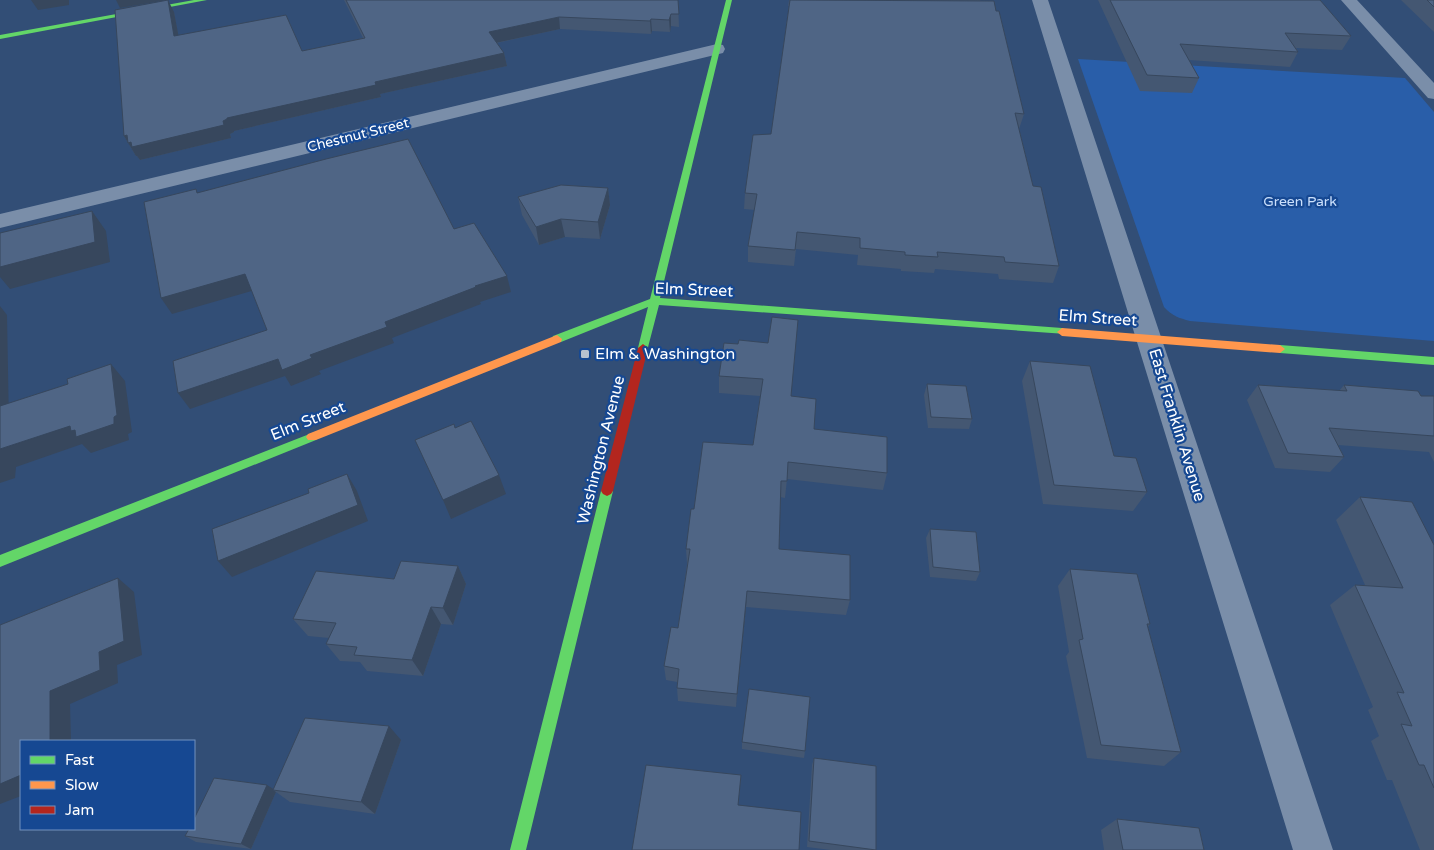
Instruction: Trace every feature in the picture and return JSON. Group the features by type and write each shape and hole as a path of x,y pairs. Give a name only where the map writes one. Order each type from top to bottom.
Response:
{"street":[{"path":"0,37 204,0"},
{"name":"Washington Avenue","path":"518,850 729,0"},
{"name":"East Franklin Avenue","path":"1040,0 1314,850"},
{"path":"1349,0 1434,94"},
{"name":"Chestnut Street","path":"0,221 717,49"},
{"name":"Elm Street","path":"0,561 654,301 1434,361"}],"green space":[{"name":"Green Park","path":"1078,59 1405,78 1434,112 1434,341 1190,321 1170,313 1164,307"}],"building":[{"path":"168,0 174,36 286,15 302,51 365,38 346,0 678,0 679,14 671,14 669,20 651,19 650,21 559,17 489,32 504,53 375,82 376,85 227,118 223,121 224,125 132,147 131,142 128,143 127,135 124,136 115,10"},
{"path":"790,0 994,1 996,11 999,11 1024,114 1015,113 1033,186 1041,187 1059,266 1005,262 1004,257 937,252 938,257 905,255 905,252 860,248 860,238 797,232 795,250 748,246 757,194 745,193 753,135 771,134"},
{"path":"1110,0 1320,0 1351,36 1285,33 1298,52 1180,44 1199,78 1147,75"},
{"path":"1427,0 1434,0 1434,7"},
{"path":"408,139 454,229 474,223 507,276 475,286 385,322 387,327 310,355 312,358 282,370 278,359 178,393 173,361 267,330 245,274 161,298 144,202 196,189 197,193"},
{"path":"561,185 608,188 598,222 561,219 536,227 518,197"},
{"path":"92,211 95,242 0,267 0,233"},
{"path":"772,317 798,320 791,396 816,399 814,429 887,437 887,473 788,462 787,481 781,481 779,549 850,555 850,600 747,591 737,694 677,688 679,669 664,666 671,627 678,628 690,549 686,549 691,509 694,509 703,442 753,445 763,379 719,376 724,343 738,344 739,340 768,343"},
{"path":"1030,361 1090,366 1114,456 1136,458 1147,492 1054,485"},
{"path":"111,364 117,415 114,417 114,424 76,437 75,430 71,431 70,426 0,449 0,406 68,384 67,379"},
{"path":"927,384 966,386 972,419 931,417"},
{"path":"1258,385 1347,391 1344,385 1418,391 1421,396 1434,396 1434,436 1329,428 1344,457 1288,453"},
{"path":"471,421 499,475 443,500 415,440 454,424 455,428"},
{"path":"347,474 358,505 218,561 212,529 309,493 308,489"},
{"path":"1360,497 1412,502 1434,545 1434,788 1424,765 1419,765 1401,724 1412,726 1397,692 1404,693 1355,585 1403,588"},
{"path":"930,529 976,532 980,572 933,567"},
{"path":"401,561 458,566 443,608 431,607 412,660 354,655 357,647 326,644 336,623 293,619 316,571 394,579"},
{"path":"1070,569 1137,574 1150,624 1147,624 1181,752 1101,745 1079,640 1083,639"},
{"path":"118,578 124,641 99,652 100,670 50,691 50,740 20,740 20,775 0,784 0,625"},
{"path":"749,689 810,697 805,751 742,742"},
{"path":"305,718 389,726 361,802 273,790"},
{"path":"814,758 876,766 876,850 809,841"},
{"path":"646,765 741,775 738,805 801,812 799,850 632,850"},
{"path":"214,778 267,785 241,844 185,836 188,830 195,830 195,817"},
{"path":"1117,819 1199,828 1204,850 1123,850"}],"traffic: fast":[{"path":"0,37 204,0"},
{"path":"643,348 729,0"},
{"path":"557,339 654,301 1062,332"},
{"path":"1280,349 1434,361"},
{"path":"0,561 312,437"},
{"path":"518,850 607,491"}],"traffic: slow":[{"path":"1062,332 1280,349"},
{"path":"312,437 557,339"}],"traffic: jam":[{"path":"607,491 643,348"}],"place":[{"name":"Elm & Washington","path":"585,354"}]}
